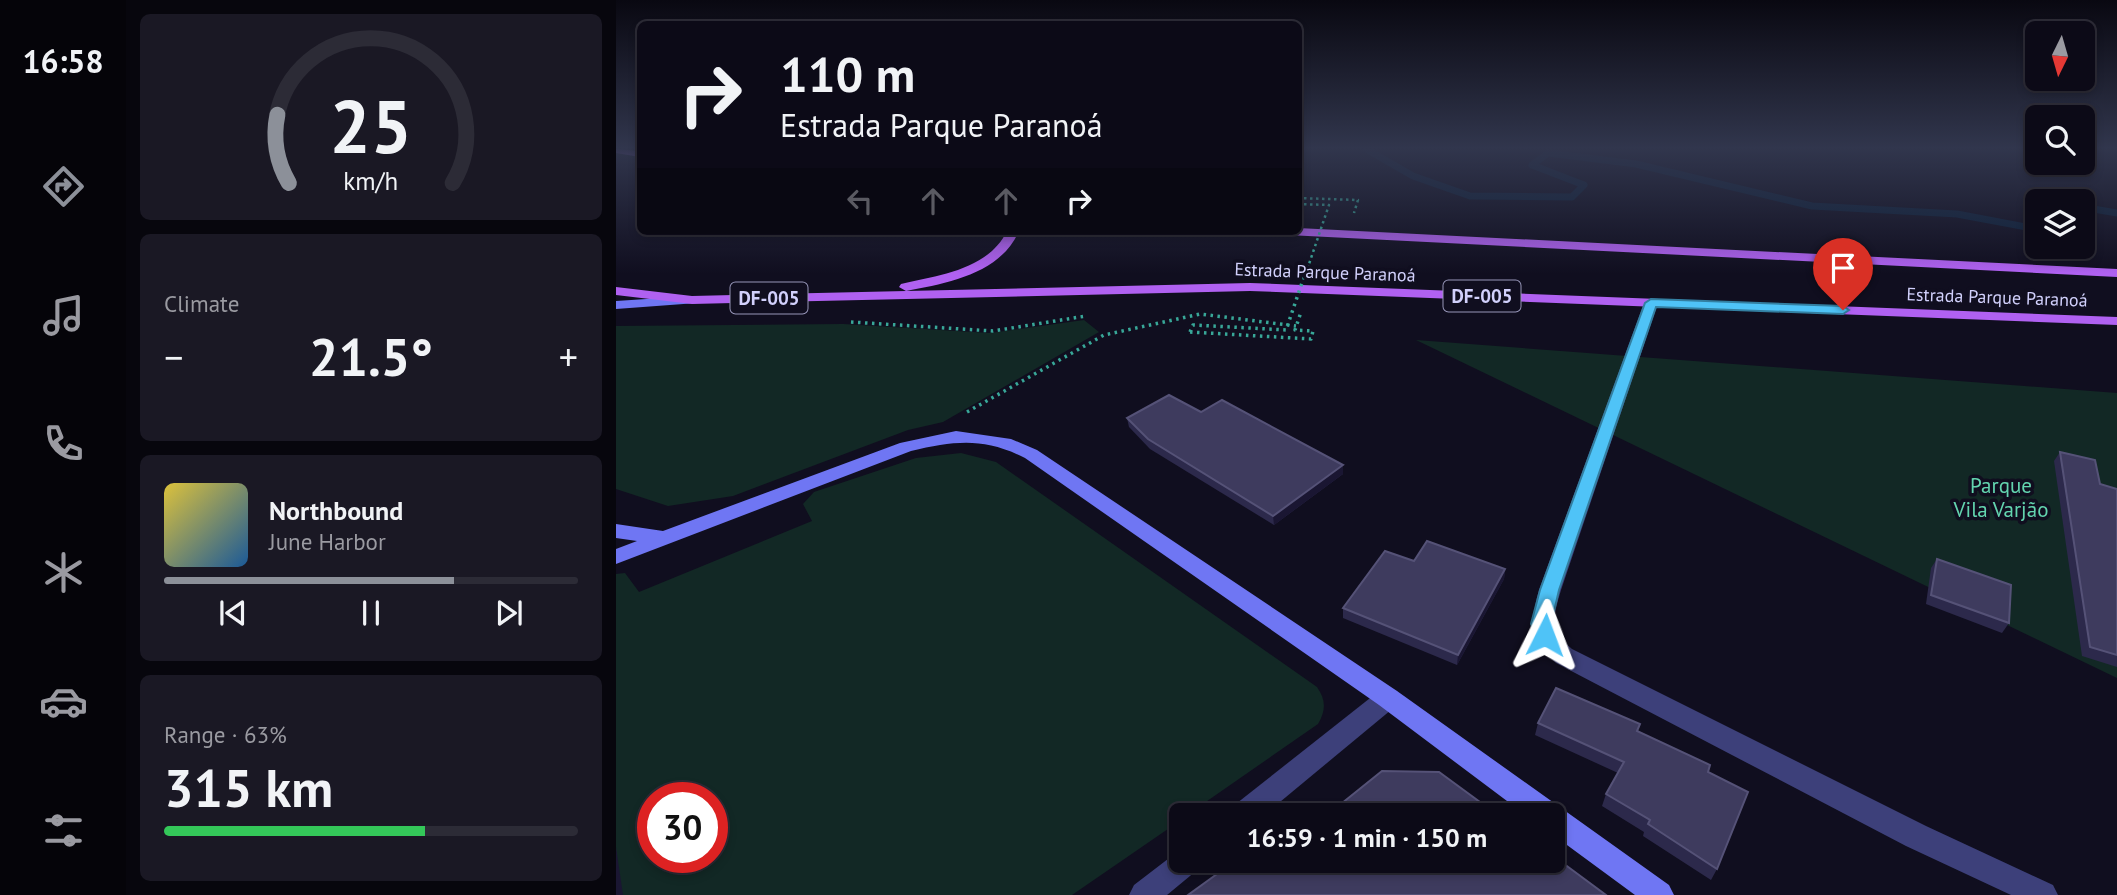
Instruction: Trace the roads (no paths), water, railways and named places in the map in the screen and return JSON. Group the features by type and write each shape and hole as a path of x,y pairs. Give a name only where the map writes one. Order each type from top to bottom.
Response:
{"main road":[{"name":"Estrada Parque Paranoá","path":"1302,232 2117,272"},
{"path":"847,297 912,286 965,271 997,255 1010,242 1012,235"},
{"name":"Estrada Parque Paranoá","path":"616,291 692,300 1250,287 2117,321"}],"street":[{"path":"616,305 692,300"},
{"path":"1651,303 1550,590 1541,624 1551,645 1564,656 1904,830 2043,895"},
{"path":"616,557 906,447 956,436 1011,444 1043,462 1388,698 1533,803"},
{"path":"616,531 662,538"},
{"path":"1258,803 1388,698"},
{"path":"1565,826 1659,895"},
{"path":"1144,895 1171,873"}],"waterway":[{"path":"1455,191 1470,196 1572,197 1578,191"},
{"path":"1748,191 1812,206 1957,214 2025,227"},
{"path":"2095,209 2117,213"}],"park label":[{"name":"Parque Vila Varjão","path":"2001,497"}]}
